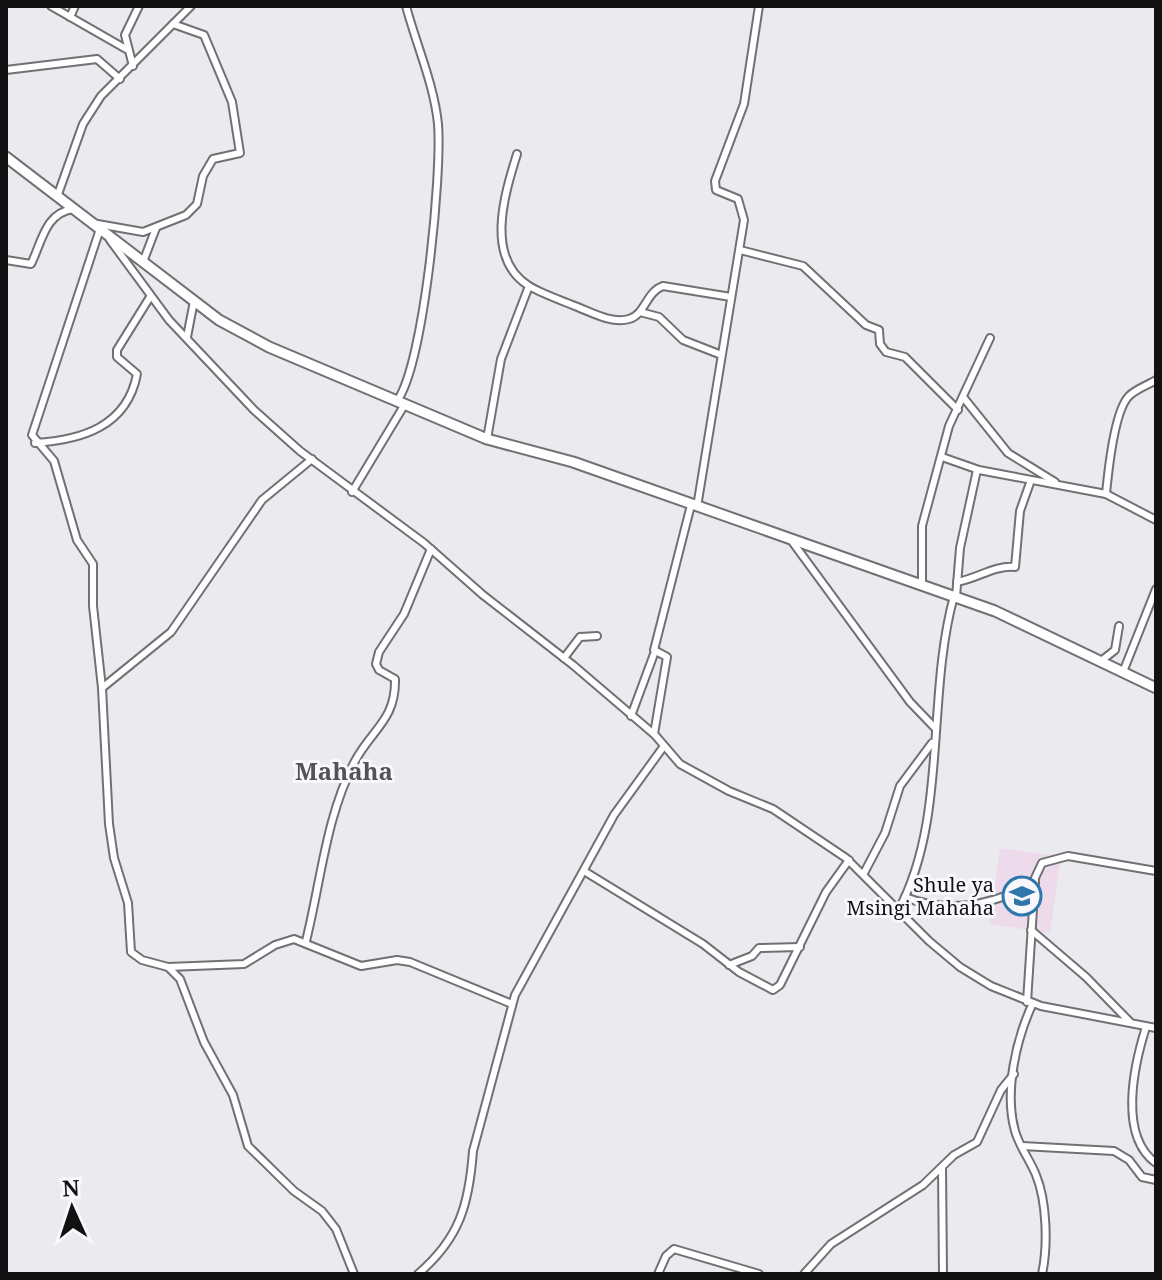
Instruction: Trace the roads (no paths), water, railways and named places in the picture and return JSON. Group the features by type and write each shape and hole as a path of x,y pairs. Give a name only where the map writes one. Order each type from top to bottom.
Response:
{"main road":[{"path":"6,157 240,333 487,439 573,462 922,584 1156,688"}],"street":[{"path":"51,6 126,49"},
{"path":"70,17 75,6"},
{"path":"133,66 126,49 127,27 139,6"},
{"path":"57,197 83,124 101,96 191,6"},
{"path":"352,492 401,402 409,376 427,276 438,149 434,102 406,6"},
{"path":"631,716 654,654 694,506 744,220 740,203 714,186 744,104 759,6"},
{"path":"173,24 204,35 229,92 241,147 239,153 212,161 203,176 200,198 193,211 156,228 135,232 104,222 99,228 33,431 35,443 54,461 71,523 93,564 93,606 102,688 109,824 114,858 128,903 129,945 135,957 168,967 244,964 284,940 306,941 361,966 393,960 410,962 512,1004"},
{"path":"6,70 97,59 120,79"},
{"path":"517,154 506,190 501,242 517,276 529,286 603,317 623,321 640,312 657,288 663,286 731,297"},
{"path":"6,260 31,264 50,221 56,214 73,209"},
{"path":"99,228 150,297 254,410 352,492 431,549 564,658 654,734 691,772 773,809 849,860 898,911 960,967 1030,1002 1156,1028"},
{"path":"143,262 156,228"},
{"path":"740,250 803,266 866,325 879,330 880,344 886,352 905,357 958,410"},
{"path":"487,439 501,359 529,286"},
{"path":"35,443 78,438 97,431 116,414 137,374 117,357 117,350 150,297"},
{"path":"187,337 194,301"},
{"path":"640,312 659,317 683,340 719,354"},
{"path":"922,584 922,526 949,426 990,338"},
{"path":"1106,494 1111,455 1127,398 1156,380"},
{"path":"963,397 1008,453 1062,486"},
{"path":"942,457 977,470 1106,494 1156,520"},
{"path":"102,688 174,629 262,500 312,459"},
{"path":"898,911 923,843 931,798 941,661 955,597 967,509 977,470"},
{"path":"957,582 980,577 998,566 1015,567 1020,511 1031,480"},
{"path":"791,540 910,702 935,728"},
{"path":"306,941 328,835 341,798 358,756 387,720 394,697 395,679 379,670 376,660 384,641 404,614 431,549"},
{"path":"1123,672 1156,589"},
{"path":"1101,661 1115,650 1119,626"},
{"path":"564,658 580,637 597,636"},
{"path":"654,654 667,657 654,734"},
{"path":"864,873 885,833 900,786 934,742"},
{"path":"418,1274 444,1252 458,1226 474,1174 473,1151 512,1004 614,815 664,746"},
{"path":"1042,1274 1045,1250 1041,1189 1012,1117 1016,1053 1030,1002 1035,883 1042,863 1068,856 1156,871"},
{"path":"584,871 633,899 729,965 775,990 826,892 849,860"},
{"path":"905,897 928,904 974,905 992,902 1035,883"},
{"path":"1031,930 1086,977 1131,1023"},
{"path":"729,965 752,956 759,948 800,947"},
{"path":"168,967 180,979 204,1042 233,1095 248,1146 294,1191 322,1211 336,1229 354,1274"},
{"path":"1146,1027 1135,1083 1134,1122 1143,1150 1156,1163"},
{"path":"804,1274 831,1244 923,1185 954,1155 977,1142 1001,1090 1014,1074"},
{"path":"1022,1146 1114,1151 1129,1160 1142,1177 1156,1180"},
{"path":"942,1168 943,1274"},
{"path":"658,1274 666,1256 674,1249 759,1274"}],"place":[{"name":"Shule ya Msingi Mahaha","path":"1022,896"}],"district":[{"name":"Mahaha","path":"344,770"}]}
